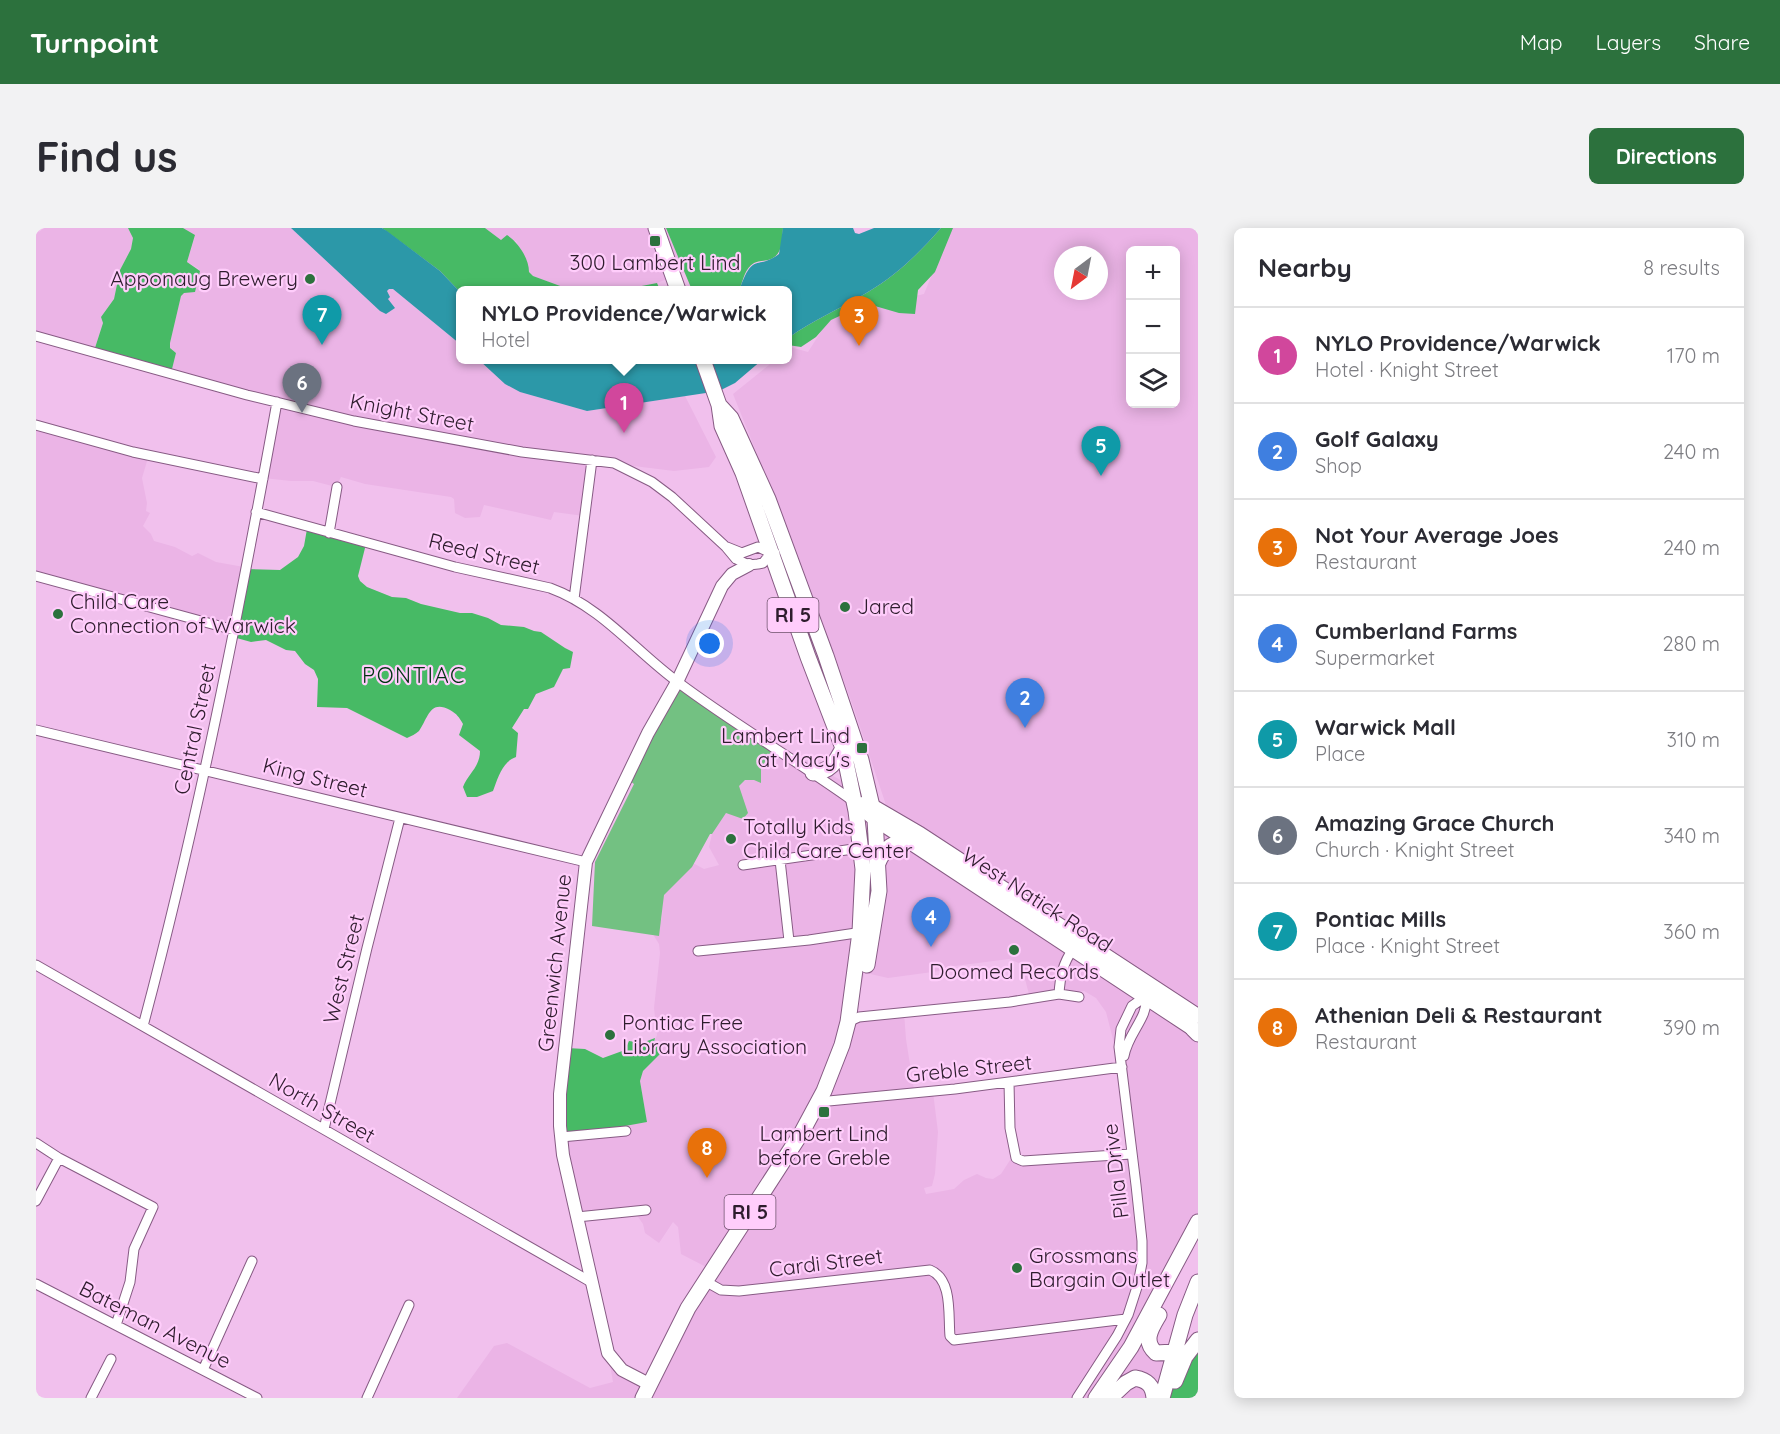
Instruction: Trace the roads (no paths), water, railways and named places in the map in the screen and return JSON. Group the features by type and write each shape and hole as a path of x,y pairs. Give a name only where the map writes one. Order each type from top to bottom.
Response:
{"main road":[{"path":"656,228 676,286"},
{"name":"RI 5","path":"646,1391 688,1308 818,1102 842,1045 848,1022 860,932 863,869 854,802 843,748 779,552 758,473 731,418 719,405 704,364"},
{"name":"RI 5","path":"779,552 842,702 861,760 874,812 879,891 859,999 848,1022"},
{"path":"813,773 823,772 830,768 837,761 843,748"},
{"name":"West Natick Road","path":"854,802 920,834 1150,992 1197,1028"},
{"name":"West Natick Road","path":"874,812 909,841 1073,949 1150,992"},
{"path":"878,862 882,853 889,847 899,841 909,841"},
{"path":"1096,1398 1131,1347 1198,1222"},
{"path":"1174,1352 1156,1353 1148,1339 1169,1296 1190,1237"},
{"path":"1162,1398 1174,1352 1198,1282"},
{"path":"1168,1398 1179,1368 1198,1340"},
{"path":"1110,1398 1135,1378 1149,1384 1154,1398"}],"street":[{"name":"Knight Street","path":"36,336 277,402 423,435 522,452 614,463 652,482 679,502 736,559 749,565"},
{"name":"Central Street","path":"143,1026 163,952 206,769 277,402"},
{"path":"36,425 133,452 263,479"},
{"path":"574,598 591,460"},
{"path":"329,533 337,487"},
{"name":"Reed Street","path":"256,512 455,567 550,588 586,604 677,682"},
{"path":"726,547 742,553 758,547 779,552"},
{"path":"749,565 763,563 779,552"},
{"name":"Greenwich Avenue","path":"646,1391 622,1370 608,1353 563,1155 560,1094 586,862 648,733 677,682 722,586 732,574 749,565"},
{"path":"36,576 234,630"},
{"name":"West Natick Road","path":"677,682 854,802"},
{"name":"King Street","path":"36,729 586,862"},
{"name":"West Street","path":"324,1129 400,818"},
{"path":"743,866 860,848"},
{"path":"780,860 789,941"},
{"path":"698,951 856,933"},
{"path":"1059,994 1064,965 1073,949"},
{"name":"North Street","path":"36,965 591,1282"},
{"name":"Pilla Drive","path":"1122,1067 1126,1045 1146,1010 1150,992"},
{"name":"Pilla Drive","path":"1077,1398 1126,1319 1138,1284 1142,1263 1142,1241 1119,1047 1121,1029 1132,1006 1150,992"},
{"path":"848,1022 859,1017 1010,1002 1059,994 1079,997"},
{"name":"Greble Street","path":"818,1102 1009,1082 1122,1067"},
{"path":"1009,1082 1008,1108 1012,1146 1018,1160 1131,1154"},
{"path":"561,1137 626,1131"},
{"path":"36,1143 59,1158 153,1207 134,1250 130,1282 116,1325"},
{"path":"36,1201 59,1158"},
{"path":"577,1217 646,1210"},
{"path":"203,1370 252,1262"},
{"name":"Cardi Street","path":"705,1281 721,1290 739,1291 927,1269 938,1274 945,1286 950,1336 954,1340 1126,1319"},
{"name":"Bateman Avenue","path":"36,1284 258,1398"},
{"path":"367,1398 409,1305"},
{"path":"91,1398 111,1359"}],"place":[{"name":"300 Lambert Lind","path":"655,241"},
{"name":"Apponaug Brewery","path":"310,279"},
{"name":"Pontiac Mills","path":"322,345"},
{"name":"Not Your Average Joes","path":"859,346"},
{"name":"Amazing Grace Church","path":"302,413"},
{"name":"NYLO Providence/Warwick","path":"624,433"},
{"name":"Warwick Mall","path":"1101,476"},
{"name":"Jared","path":"845,607"},
{"name":"Child Care Connection of Warwick","path":"58,614"},
{"name":"Golf Galaxy","path":"1025,728"},
{"name":"Lambert Lind at Macy's","path":"862,748"},
{"name":"Totally Kids Child Care Center","path":"731,839"},
{"name":"Cumberland Farms","path":"931,947"},
{"name":"Doomed Records","path":"1014,950"},
{"name":"Pontiac Free Library Association","path":"610,1035"},
{"name":"Lambert Lind before Greble","path":"824,1112"},
{"name":"Athenian Deli & Restaurant","path":"707,1178"},
{"name":"Grossmans Bargain Outlet","path":"1017,1268"}],"district":[{"name":"PONTIAC","path":"414,675"}]}
